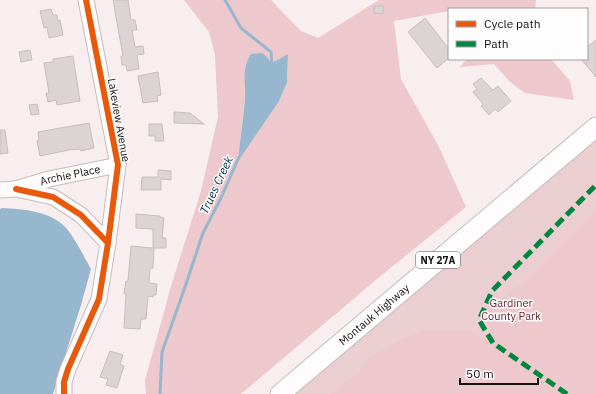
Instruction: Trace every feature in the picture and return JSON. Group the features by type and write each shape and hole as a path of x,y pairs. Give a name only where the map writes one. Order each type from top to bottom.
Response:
{"main road":[{"name":"Montauk Highway","path":"280,394 596,127"}],"street":[{"name":"Lakeview Avenue","path":"64,394 64,382 68,368 98,299 108,243 118,165 86,0"},
{"name":"Archie Place","path":"0,190 16,189 49,180 118,165"},
{"path":"16,189 53,197 81,215 108,243"}],"green space":[{"path":"184,0 271,0 301,31 318,38 379,0 536,0 535,8 448,8 448,11 394,21 401,79 439,147 466,207 383,274 241,394 146,394 145,380 172,283 201,191 218,117 215,55 209,32","holes":["263,53 272,64 288,54 287,83 278,103 238,160 245,98"]},
{"path":"466,60 552,60 570,81 574,100 525,93 509,81 494,64 460,67"},
{"name":"Gardiner County Park","path":"596,127 596,394 280,394"},
{"path":"596,212 596,394 330,394 359,373 371,356 400,340 422,331 469,331 480,337 490,338 490,308 533,274 571,234"}],"water":[{"path":"263,53 272,63 288,54 287,83 278,103 238,161 245,99 246,65 251,54"},
{"path":"0,209 37,212 53,218 61,223 74,238 91,269 53,394 0,394"}],"building":[{"path":"113,0 128,0 131,20 135,20 137,30 132,30 135,47 143,46 144,54 137,55 139,69 127,71 126,65 122,65 121,56 123,56"},
{"path":"374,6 383,6 383,14 374,13"},
{"path":"51,9 53,15 57,15 58,21 60,20 63,35 49,38 47,27 44,28 40,11"},
{"path":"425,18 448,48 448,59 437,68 408,32"},
{"path":"596,40 596,77 582,60 588,60 588,46"},
{"path":"30,50 32,60 21,62 19,52"},
{"path":"73,56 80,101 57,105 56,100 48,102 46,93 49,93 44,63 53,62 53,59"},
{"path":"158,72 161,95 157,96 158,101 143,103 138,76"},
{"path":"481,78 493,90 498,86 511,101 498,112 495,109 489,115 481,106 483,104 473,92 477,89 473,84"},
{"path":"37,104 39,114 31,115 29,105"},
{"path":"174,112 190,113 204,124 174,123"},
{"path":"89,123 94,148 81,151 80,149 69,150 40,156 37,141 39,140 38,132"},
{"path":"149,124 162,124 164,141 155,141 155,136 149,136"},
{"path":"0,130 5,130 8,153 0,154"},
{"path":"158,170 171,171 171,180 161,179 161,190 141,190 142,177 158,177"},
{"path":"136,214 160,216 164,218 162,238 166,238 166,248 154,248 153,268 150,268 149,283 157,284 156,295 153,295 153,297 148,296 146,319 141,319 140,329 124,328 126,294 124,294 126,281 128,281 131,246 153,248 153,229 136,228"},
{"path":"110,351 123,355 120,364 124,366 117,388 106,385 108,379 100,377"}],"waterway":[{"name":"Trues Creek","path":"225,0 241,28 271,52 271,67"},
{"name":"Trues Creek","path":"160,394 162,352 203,233 221,198 239,157"}],"marked path":[{"path":"567,394 493,343 479,320 492,291 596,185"}],"cycle path":[{"path":"86,0 118,165 108,243"},
{"path":"16,189 53,197 81,215 108,243 99,299 68,369 64,382 64,394"}]}
